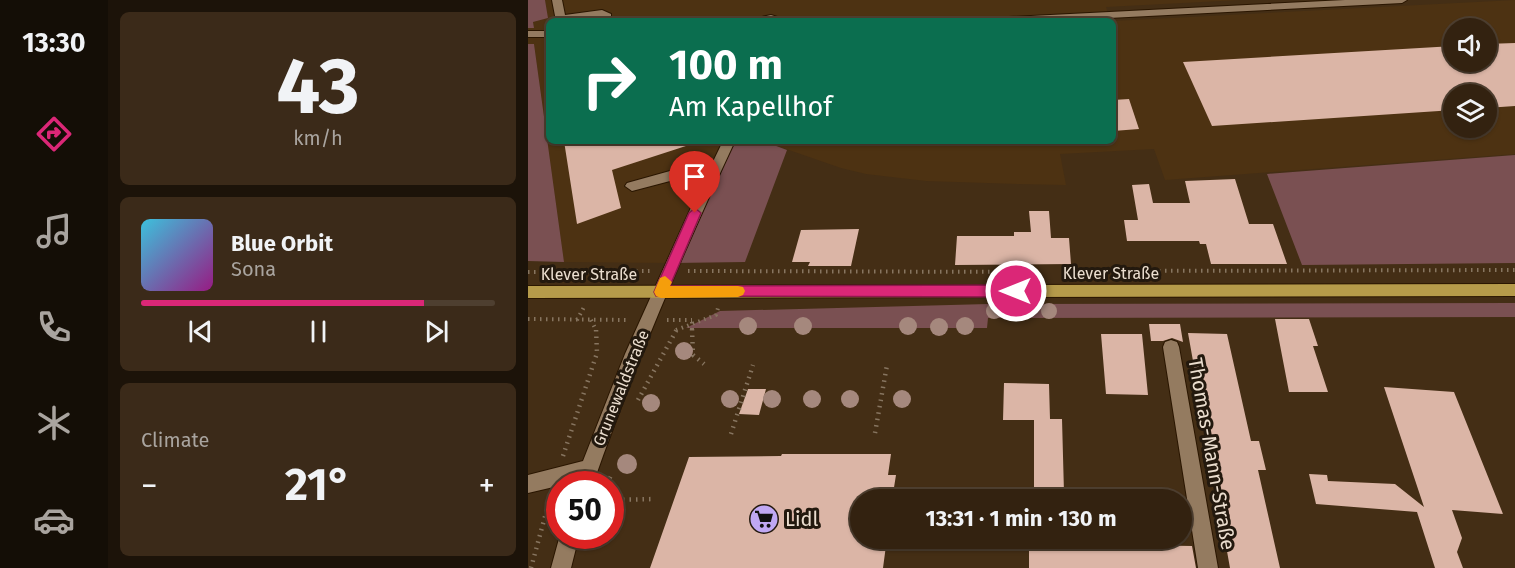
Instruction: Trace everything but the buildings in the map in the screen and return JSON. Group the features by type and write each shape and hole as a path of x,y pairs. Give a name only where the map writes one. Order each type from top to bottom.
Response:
{"main road":[{"name":"Klever Straße","path":"528,292 1515,290"}],"street":[{"path":"557,0 560,18"},
{"path":"1070,18 1402,0"},
{"path":"566,18 602,13 606,18"},
{"path":"528,34 546,34"},
{"name":"Grunewaldstraße","path":"589,471 610,412 711,177 728,144"},
{"path":"632,186 670,176 711,177"},
{"name":"Thomas-Mann-Straße","path":"1171,347 1208,568"},
{"path":"528,484 546,478"},
{"path":"561,568 566,549"}],"path":[{"path":"528,272 767,269 1046,272"},
{"path":"1103,272 1515,270"},
{"path":"528,319 591,320 597,329 599,339 591,376 558,471"},
{"path":"634,408 677,328 694,321 693,355 704,364"},
{"path":"731,434 753,365"},
{"path":"875,433 887,365"},
{"path":"624,500 655,499"},
{"path":"531,568 546,514"}],"shaded area":[{"path":"528,0 545,0 548,18 533,22 534,28 528,28"},
{"path":"545,0 1240,0 1106,7 1109,18 548,18"},
{"path":"1515,0 1515,154 1165,180 1154,149 1060,154 1066,185 926,181 866,174 841,168 772,144 1116,144 1116,21"},
{"path":"546,19 546,131 534,44 528,44 528,28 534,28 533,22"},
{"path":"528,44 534,44 564,262 528,261"},
{"path":"548,144 728,144 673,263 564,262"},
{"path":"728,144 771,144 787,150 745,262 673,263"},
{"path":"1515,155 1515,263 1302,265 1267,174"},
{"path":"1515,303 1515,317 988,318 987,328 686,328 720,311 988,304"}],"slow traffic":[{"path":"665,282 661,292 738,291"}],"place":[{"name":"Lidl","path":"764,519"}],"route":[{"path":"695,213 661,292 1016,291"}]}
